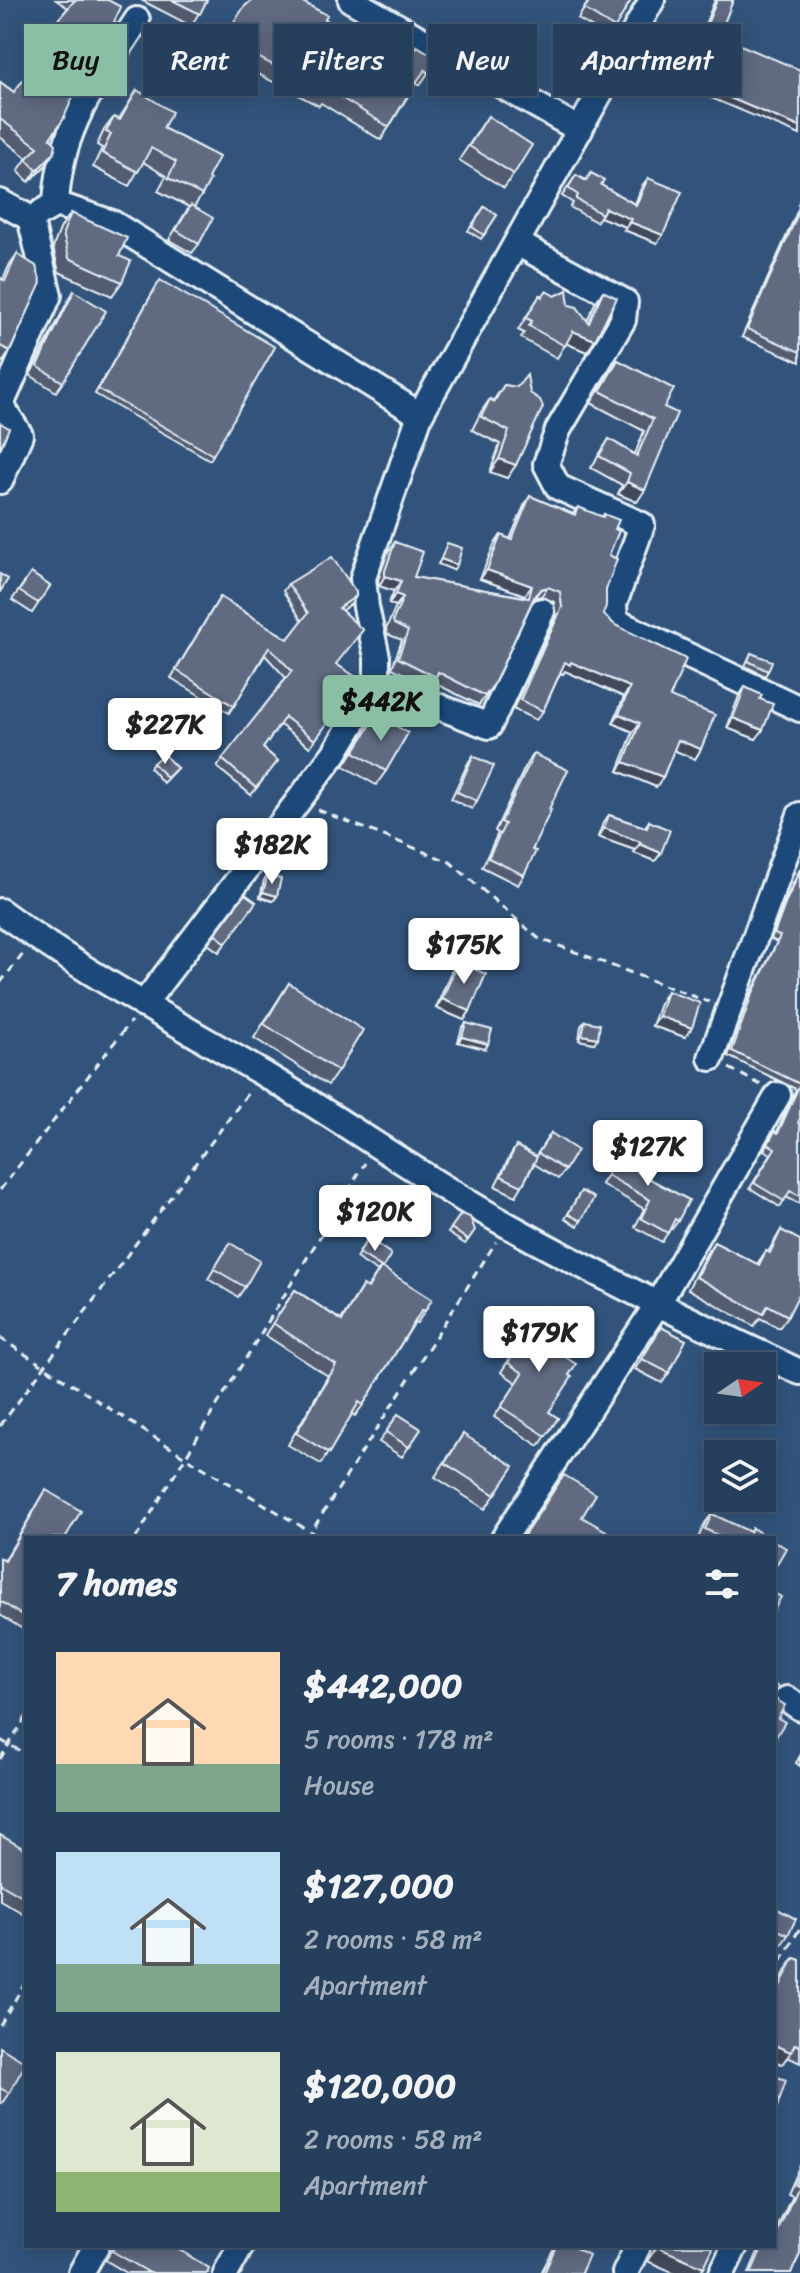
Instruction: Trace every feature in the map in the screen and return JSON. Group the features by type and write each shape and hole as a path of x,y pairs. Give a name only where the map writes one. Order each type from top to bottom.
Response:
{"street":[{"path":"351,0 580,130"},
{"path":"143,1005 334,754 377,683 377,657 363,578 420,415 652,0"},
{"path":"56,204 58,172 78,111 137,20"},
{"path":"0,202 30,218 49,295 1,405 20,435 0,481"},
{"path":"30,218 56,204 112,223 420,415"},
{"path":"517,243 625,302 623,320 558,430 546,464 558,487 642,525 614,604 615,621 800,709"},
{"path":"377,683 489,726 542,611"},
{"path":"711,1058 800,815"},
{"path":"0,911 36,938 143,1005 263,1074 506,1225 657,1305 800,1372"},
{"path":"505,1536 657,1305 778,1095"},
{"path":"81,2273 95,2248"},
{"path":"226,2273 240,2248"},
{"path":"625,2273 637,2248"},
{"path":"722,2273 734,2248"}],"path":[{"path":"296,801 450,862 538,938 727,1009"},
{"path":"0,983 36,938"},
{"path":"0,1190 143,1005"},
{"path":"711,1058 778,1095"},
{"path":"0,1426 263,1074"},
{"path":"137,1536 377,1144"},
{"path":"308,1536 506,1225"},
{"path":"0,1338 185,1457 317,1536"},
{"path":"0,1759 24,1720"},
{"path":"0,1740 24,1753"},
{"path":"776,1970 800,1928"},
{"path":"0,2025 24,1984"}],"building":[{"path":"75,0 108,0 121,7 114,22 117,24 54,24"},
{"path":"172,0 207,0 200,14"},
{"path":"252,0 299,0 327,15 325,19 334,24 274,24 274,66 258,57 258,24 234,22"},
{"path":"590,0 631,0 617,24 608,24 584,9"},
{"path":"717,0 733,0 724,24 707,24"},
{"path":"741,45 800,70 800,127 725,96 741,96"},
{"path":"417,46 428,53 428,73 425,70 412,88 412,54"},
{"path":"24,79 24,96 73,96 63,120 50,138 56,144 54,153 37,170 26,159 38,147 0,119 0,82 14,92"},
{"path":"137,90 172,112 163,128 219,157 202,195 168,178 176,162 151,148 138,172 102,153 111,134 106,132 114,117 120,120"},
{"path":"338,96 407,96 389,127"},
{"path":"488,116 532,145 514,174 469,146"},
{"path":"591,173 604,180 601,185 636,205 648,178 682,192 663,235 605,208 602,214 576,199 578,195 568,188 576,175 586,181"},
{"path":"191,205 213,218 199,244 176,230"},
{"path":"484,207 497,215 484,235 472,227"},
{"path":"800,209 800,352 747,329"},
{"path":"71,213 127,238 119,256 131,261 122,282 69,258 63,233"},
{"path":"17,254 36,266 41,283 10,351 0,346 0,278 5,281"},
{"path":"160,280 275,347 213,455 98,389"},
{"path":"567,290 569,305 577,307 589,323 603,291 617,298 595,340 573,331 565,346 529,326 532,321 526,318 540,295 542,297 546,291 555,296"},
{"path":"74,291 106,311 63,382 37,366"},
{"path":"618,360 674,389 664,407 677,413 645,490 627,482 630,473 599,456 609,439 637,456 653,419 600,391"},
{"path":"527,375 530,393 540,400 543,407 516,465 499,459 509,431 481,417 490,399 494,402 504,385 517,387"},
{"path":"0,423 9,428 0,449"},
{"path":"530,496 575,515 578,507 619,520 615,529 619,531 609,555 617,559 606,590 603,614 615,625 686,659 670,697 715,715 701,749 678,740 663,777 624,762 640,723 619,714 630,687 565,662 543,711 520,700 562,607 560,592 548,587 535,595 494,684 485,696 438,672 436,677 398,658 408,631 394,624 393,620 403,597 396,594 401,581 385,576 395,542 423,552 414,577 529,598 532,586 487,570 501,535 512,540"},
{"path":"447,543 462,548 457,565 441,559"},
{"path":"332,557 356,592 356,596 339,608 363,630 336,664 359,679 315,740 285,717 263,748 278,761 256,788 222,759 292,671 269,647 234,706 176,670 220,597 288,639 308,613 288,584"},
{"path":"31,573 50,586 38,603 19,591"},
{"path":"0,574 8,579 0,592"},
{"path":"751,653 772,661 768,671 748,661"},
{"path":"745,687 762,695 760,699 773,704 763,730 733,718"},
{"path":"377,715 408,733 386,771 354,752"},
{"path":"163,754 177,768 167,778 153,763"},
{"path":"534,754 568,770 549,809 532,850 536,851 524,875 488,858 505,824 501,822"},
{"path":"473,756 494,766 477,801 457,792"},
{"path":"609,815 647,828 649,821 670,830 661,853 604,828"},
{"path":"800,872 800,1084 732,1051 751,997 780,936 774,934"},
{"path":"268,875 281,879 277,896 263,892"},
{"path":"245,894 256,902 226,943 215,934"},
{"path":"458,962 486,974 470,1011 442,999"},
{"path":"289,983 363,1030 338,1071 264,1024"},
{"path":"667,991 700,1003 692,1028 659,1016"},
{"path":"585,1021 600,1024 598,1038 582,1035"},
{"path":"466,1023 492,1030 488,1044 462,1037"},
{"path":"800,1084 800,1196 790,1191 784,1201 754,1183 775,1148 768,1144 775,1131 778,1133"},
{"path":"551,1133 577,1150 565,1170 538,1153"},
{"path":"631,1139 648,1149 637,1172 689,1200 668,1233 641,1218 650,1200 607,1175"},
{"path":"516,1146 537,1157 522,1186 501,1176"},
{"path":"581,1191 594,1198 581,1221 568,1214"},
{"path":"461,1214 470,1217 475,1230 468,1240 451,1228"},
{"path":"781,1230 800,1240 800,1292 788,1316 768,1305 763,1314 696,1277 714,1242 759,1265 766,1251 770,1253"},
{"path":"368,1238 391,1254 383,1268 359,1253"},
{"path":"230,1243 260,1261 245,1287 214,1269"},
{"path":"381,1267 432,1299 363,1405 359,1402 329,1453 296,1433 336,1365 273,1323 295,1290 342,1321 363,1285 368,1288"},
{"path":"544,1306 566,1320 549,1346 576,1364 569,1375 572,1377 549,1412 558,1418 546,1436 501,1407 523,1373 508,1363"},
{"path":"661,1327 686,1340 669,1373 642,1359"},
{"path":"398,1414 421,1429 409,1447 386,1432"},
{"path":"463,1434 514,1466 495,1495 445,1463"},
{"path":"564,1475 596,1494 582,1517 615,1536 524,1536"},
{"path":"46,1490 81,1511 66,1536 24,1536 24,1617 0,1601 0,1558 5,1561"},
{"path":"712,1514 766,1536 719,1536 705,1529"},
{"path":"776,1542 786,1548 776,1566"},
{"path":"776,1699 785,1705 778,1718 785,1722 776,1737"},
{"path":"0,1835 24,1849 24,1897 0,1883"},
{"path":"776,1908 796,1919 788,1935 776,1929"},
{"path":"794,1958 800,1960 800,2046 795,2044 791,2052 776,2046 776,1994"},
{"path":"0,2047 24,2062 24,2067 9,2093 0,2088"},
{"path":"776,2077 786,2080 776,2110"},
{"path":"800,2171 800,2254 791,2273 751,2273 762,2248 776,2248 776,2236 798,2186 794,2184"},
{"path":"114,2248 176,2248 209,2268 207,2273 150,2273 112,2251"},
{"path":"555,2248 576,2248 589,2255 581,2273 544,2273"},
{"path":"659,2248 713,2248 704,2267"}]}
